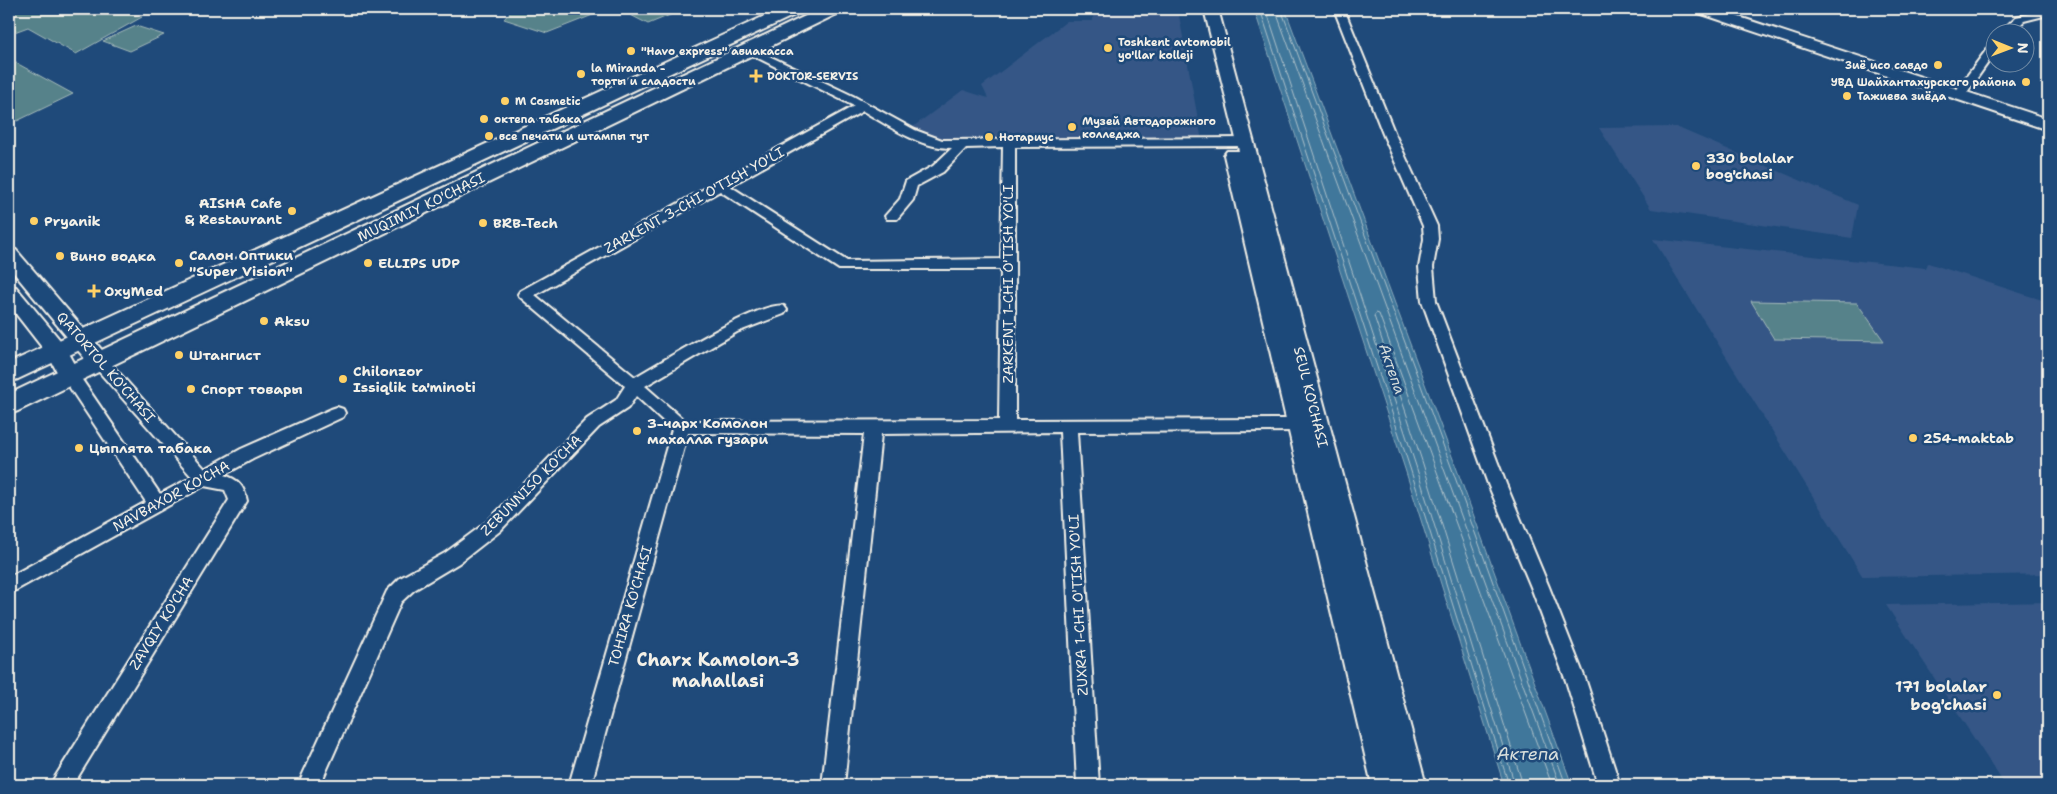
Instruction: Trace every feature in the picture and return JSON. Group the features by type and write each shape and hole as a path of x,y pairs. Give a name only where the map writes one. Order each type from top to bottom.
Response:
{"main road":[{"name":"MUQIMIY KO'CHASI","path":"9,374 793,9"},
{"name":"MUQIMIY KO'CHASI","path":"9,405 833,9"},
{"path":"1197,9 1238,142"},
{"name":"SEUL KO'CHASI","path":"1211,9 1299,425 1387,785"},
{"path":"1701,9 1961,92 2048,117"},
{"path":"1723,9 1961,92 2048,125"},
{"path":"711,47 707,52 710,57 719,60 729,59"},
{"name":"SEUL KO'CHASI","path":"1238,142 1411,785"},
{"path":"409,187 429,202"},
{"name":"QATORTOL KO'CHASI","path":"9,254 99,361"},
{"name":"QATORTOL KO'CHASI","path":"9,292 57,351 70,375"},
{"path":"57,351 99,361"}],"street":[{"path":"1339,9 1389,134 1430,226 1431,239 1426,267 1429,302 1496,484 1540,587 1576,681 1609,785"},
{"path":"2017,22 2020,19 2048,12"},
{"path":"748,49 863,106 924,140 961,145 1238,142"},
{"path":"1961,92 1984,61"},
{"name":"ZARKENT 3-CHI O'TISH YO'LI","path":"634,385 525,294 863,106"},
{"name":"ZARKENT 1-CHI O'TISH YO'LI","path":"1007,425 1009,144"},
{"path":"892,216 906,200 911,184 916,179 938,169 961,145"},
{"path":"721,186 844,266 1007,264"},
{"path":"779,310 732,328 634,385 680,427 873,428 1007,425 1299,425"},
{"name":"QATORTOL KO'CHASI","path":"99,361 204,479"},
{"name":"QATORTOL KO'CHASI","path":"70,375 157,504"},
{"name":"ZEBUNNISO KO'CHA","path":"309,785 394,598 407,584 452,558 494,526 592,423 622,404 634,385"},
{"name":"NAVBAXOR KO'CHA","path":"9,586 247,454 337,413"},
{"name":"ZUXRA 1-CHI O'TISH YO'LI","path":"1068,426 1088,785"},
{"name":"TOHIRA KO'CHASI","path":"580,785 680,427"},
{"path":"833,785 873,428"},
{"name":"ZAVQIY KO'CHA","path":"61,785 238,501 236,489 230,483 204,479"}],"shaded area":[{"name":"Toshkent avtomobil yo'llar kolleji","path":"1093,9 1178,10 1202,141 935,140 910,129 963,90 988,98 982,86 1067,21 1093,21"},
{"name":"330 bolalar bog'chasi","path":"1676,127 1858,205 1852,238 1651,209 1599,128"},
{"name":"254-maktab","path":"1653,239 1926,268 1928,263 2048,302 2048,574 1863,577"},
{"name":"171 bolalar bog'chasi","path":"2048,602 2048,785 2005,785 1886,605"}],"green space":[{"path":"9,9 111,9 142,17 76,54 28,27 9,34"},
{"path":"513,9 608,9 547,33 504,19"},
{"path":"619,9 685,9 648,24"},
{"path":"136,26 164,35 130,51 103,41"},
{"path":"9,59 73,94 17,121 9,114"},
{"path":"1751,301 1857,303 1884,341 1774,339"}],"water":[{"name":"Актепа","path":"1254,9 1285,9 1456,467 1572,785 1504,785 1405,469"}],"place":[{"name":"Toshkent avtomobil yo'llar kolleji","path":"1108,48"},
{"name":"\"Havo express\" авиакасса","path":"631,51"},
{"name":"Зиё исо савдо","path":"1938,65"},
{"name":"la Miranda - торты и сладости","path":"581,74"},
{"name":"DOKTOR-SERVIS","path":"756,76"},
{"name":"УВД Шайхантахурского района","path":"2026,82"},
{"name":"Тажиева зиёда","path":"1847,96"},
{"name":"M Cosmetic","path":"505,101"},
{"name":"октепа табака","path":"484,119"},
{"name":"Музей Автодорожного колледжа","path":"1072,127"},
{"name":"все печати и штампы тут","path":"489,136"},
{"name":"Нотариус","path":"989,137"},
{"name":"330 bolalar bog'chasi","path":"1696,166"},
{"name":"AISHA Cafe & Restaurant","path":"292,211"},
{"name":"Pryanik","path":"34,221"},
{"name":"BRB-Tech","path":"483,223"},
{"name":"Вино водка","path":"60,256"},
{"name":"Салон Оптики \"Super Vision\"","path":"179,263"},
{"name":"ELLIPS UDP","path":"368,263"},
{"name":"OxyMed","path":"94,291"},
{"name":"Aksu","path":"264,321"},
{"name":"Штангист","path":"179,355"},
{"name":"Chilonzor Issiqlik ta'minoti","path":"343,379"},
{"name":"Спорт товары","path":"191,389"},
{"name":"3-чарх Комолон махалла гузари","path":"637,431"},
{"name":"254-maktab","path":"1913,438"},
{"name":"Цыплята табака","path":"79,448"},
{"name":"171 bolalar bog'chasi","path":"1997,695"}],"district":[{"name":"Charx Kamolon-3 mahallasi","path":"718,670"}]}
